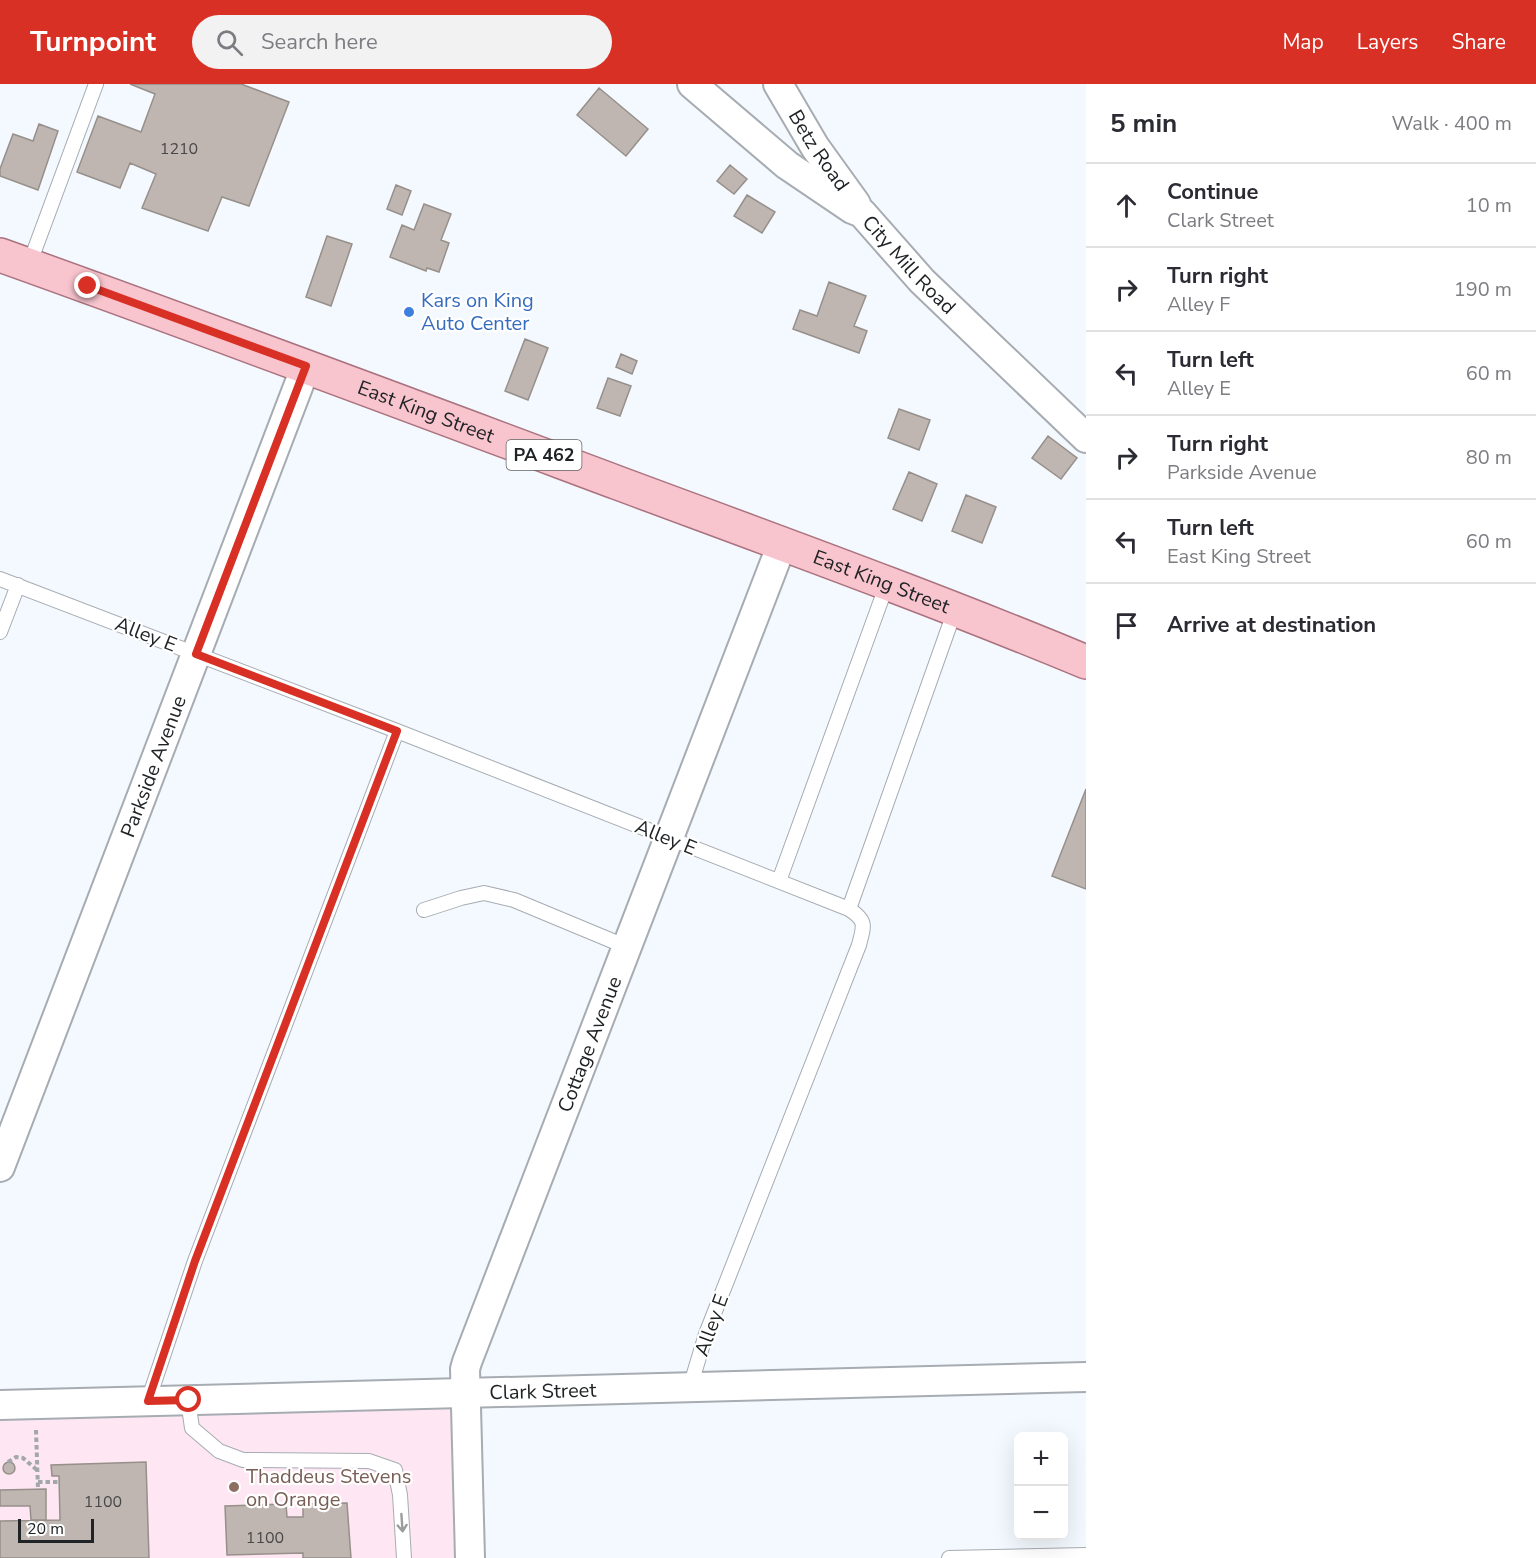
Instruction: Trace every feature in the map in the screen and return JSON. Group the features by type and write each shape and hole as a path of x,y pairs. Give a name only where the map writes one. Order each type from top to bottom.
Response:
{"main road":[{"name":"East King Street","path":"15,260 782,544 1086,662"}],"street":[{"name":"City Mill Road","path":"692,84 787,165 852,209 862,213 922,281 1086,438"},
{"name":"Betz Road","path":"778,84 815,147 862,213"},
{"name":"Parkside Avenue","path":"0,1167 306,366"},
{"name":"Cottage Avenue","path":"470,1558 465,1369 467,1362 782,544"},
{"name":"Clark Street","path":"0,1405 1086,1377"}],"lane":[{"path":"15,260 96,84"},
{"name":"Alley E","path":"0,579 397,731 849,909 861,917 864,926 859,945 706,1334 690,1387"},
{"path":"779,881 887,584"},
{"path":"0,632 18,585"},
{"path":"849,909 955,610"},
{"path":"148,1401 195,1261 397,731"},
{"path":"424,910 484,893 514,900 627,947"},
{"path":"189,1400 192,1428 219,1451 243,1460 369,1461 395,1470 400,1495 404,1558"},
{"path":"949,1558 1086,1555"}],"path":[{"path":"37,1441 38,1490"},
{"path":"8,1462 16,1457 23,1458 38,1470"},
{"path":"38,1482 59,1482"}],"shaded area":[{"name":"Thaddeus Stevens on Orange","path":"466,1393 470,1558 0,1558 0,1405"}],"building":[{"path":"130,84 241,84 289,102 249,206 222,197 208,231 142,208 156,174 130,163 120,188 77,172 98,116 141,132 155,94"},
{"path":"599,88 648,129 626,156 577,115"},
{"path":"39,124 58,131 38,190 0,176 0,169 13,134 33,141"},
{"path":"730,165 747,179 734,194 717,181"},
{"path":"396,185 411,191 402,215 387,209"},
{"path":"747,195 775,212 762,233 734,216"},
{"path":"424,204 451,214 441,240 449,243 439,272 427,268 426,271 390,257 402,225 414,230"},
{"path":"327,236 352,244 331,306 306,297"},
{"path":"829,282 866,296 854,326 867,331 859,353 793,329 800,310 817,316"},
{"path":"525,339 548,348 528,400 505,391"},
{"path":"621,354 637,361 632,374 616,367"},
{"path":"608,378 631,386 620,416 597,408"},
{"path":"899,409 930,420 919,450 888,438"},
{"path":"1048,436 1077,458 1061,479 1032,458"},
{"path":"909,472 937,484 922,521 893,509"},
{"path":"966,495 996,507 982,543 952,531"},
{"path":"1086,789 1086,889 1052,876"},
{"path":"11,1462 15,1468 11,1474 7,1474 3,1466"},
{"path":"146,1462 149,1558 0,1558 0,1521 60,1520 59,1476 52,1476 51,1465"},
{"path":"46,1489 46,1520 31,1520 30,1506 0,1506 0,1490"},
{"name":"Thaddeus Stevens on Orange","path":"347,1503 351,1558 303,1558 303,1553 227,1555 225,1506 286,1504 287,1517 303,1517 303,1504"}],"place":[{"name":"Kars on King Auto Center","path":"409,312"},
{"name":"Thaddeus Stevens on Orange","path":"234,1487"}],"route":[{"path":"88,286 306,366 196,654 397,731 195,1261 148,1401 189,1400"}]}
